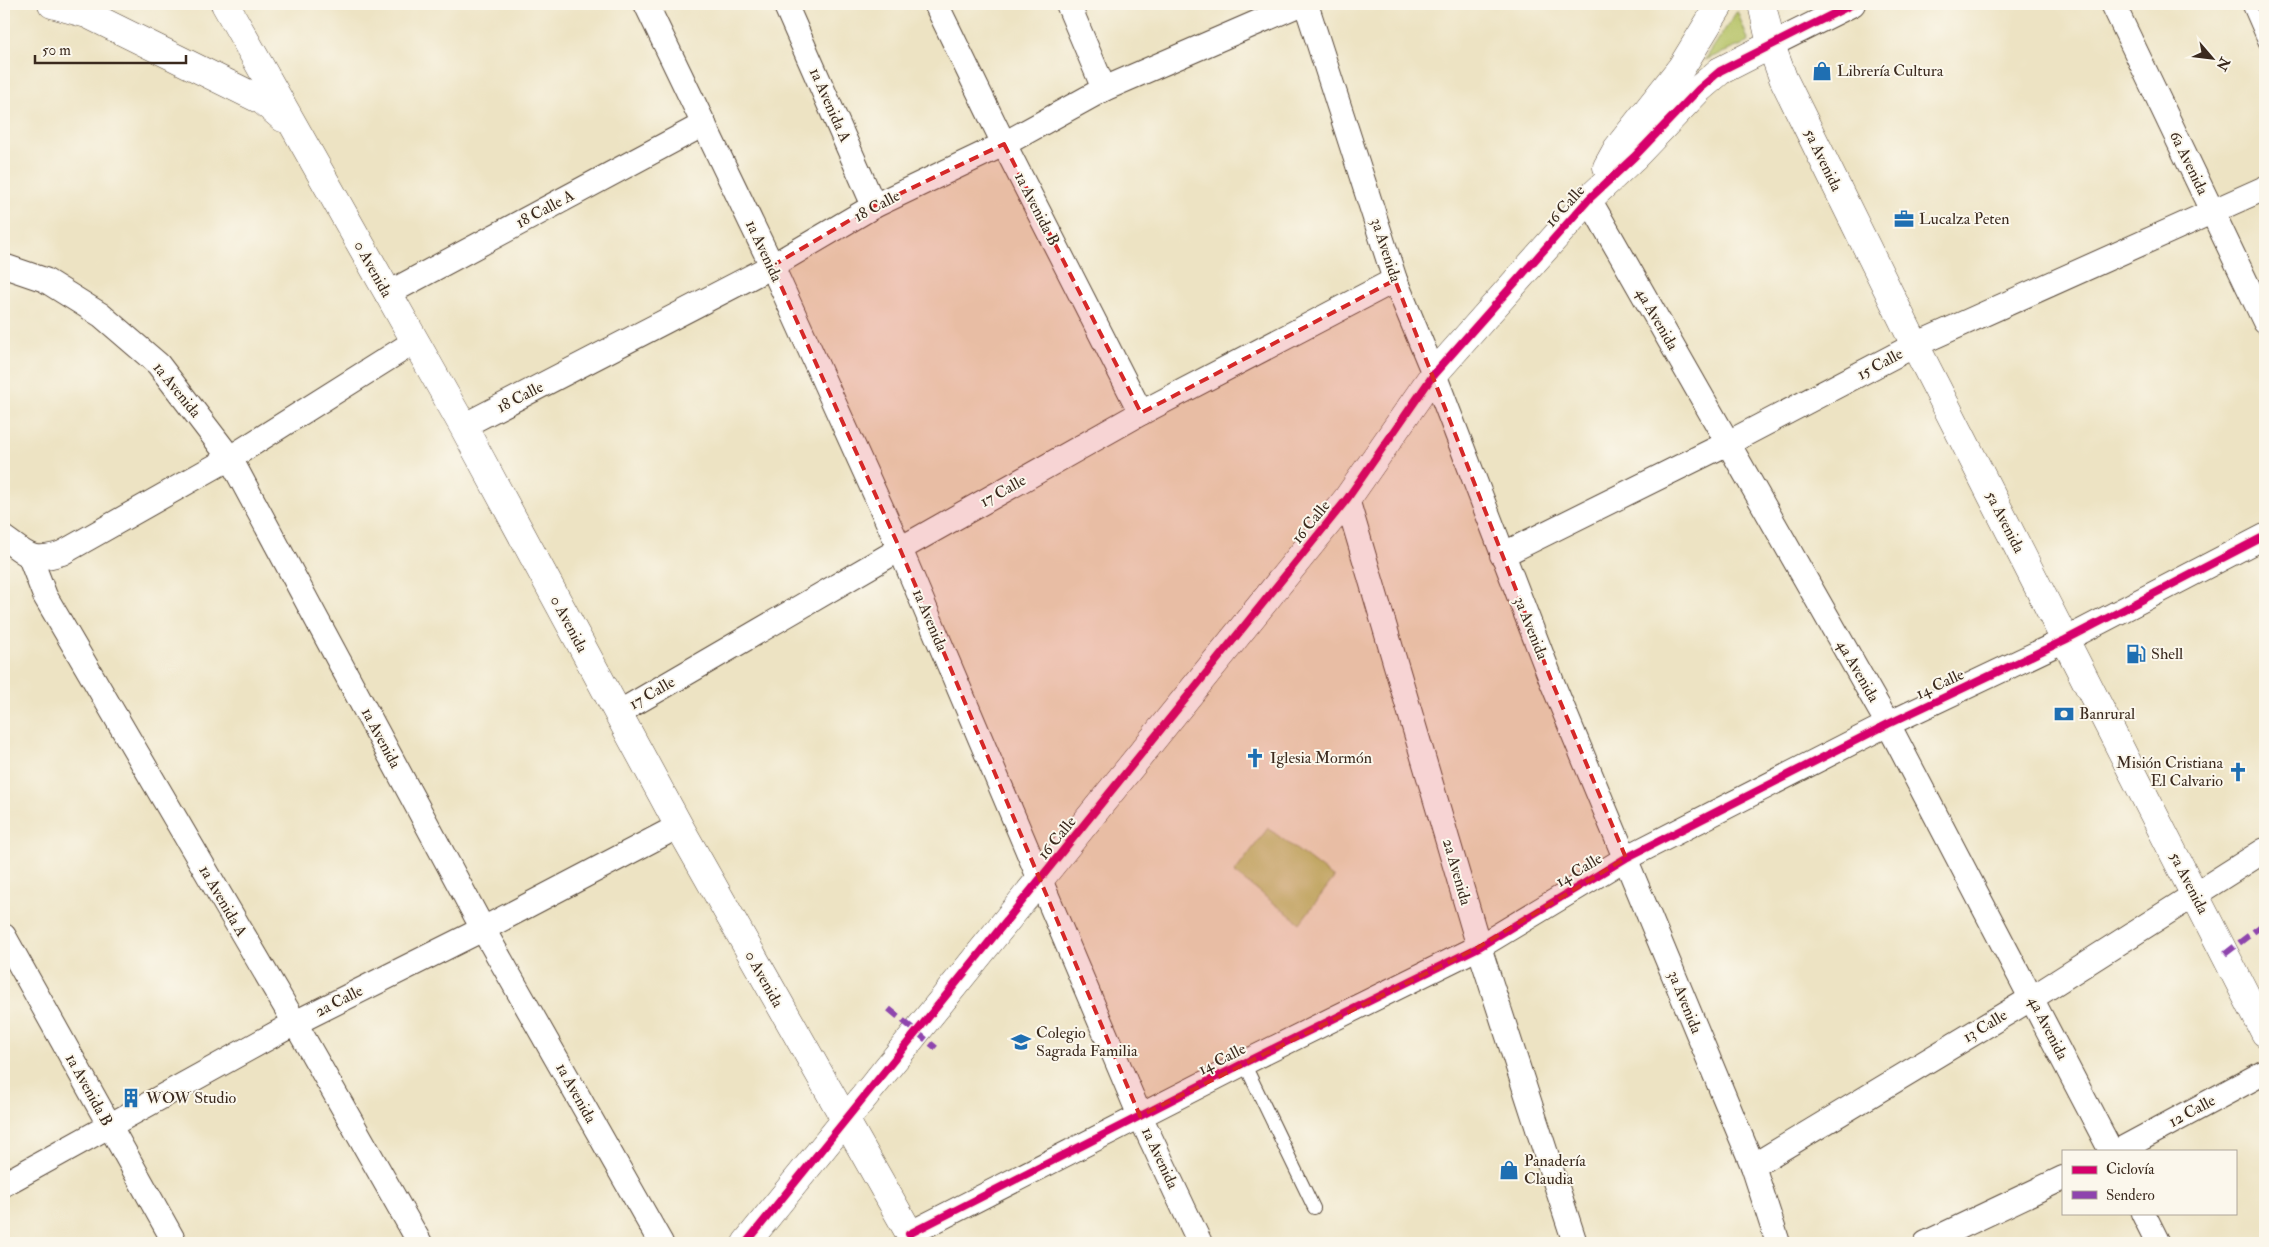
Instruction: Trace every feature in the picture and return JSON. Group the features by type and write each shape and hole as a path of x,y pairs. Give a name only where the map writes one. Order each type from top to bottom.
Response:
{"street":[{"path":"52,4 86,14 262,101 292,126"},
{"name":"0 Avenida","path":"225,4 292,126 463,426 679,826 912,1238"},
{"name":"1a Avenida","path":"646,4 772,266 900,549 1140,1116 1200,1243"},
{"name":"1a Avenida A","path":"785,4 874,206"},
{"name":"1a Avenida B","path":"936,4 1004,144 1141,413"},
{"path":"1068,4 1104,90"},
{"name":"18 Calle","path":"463,426 772,266 874,206 1004,144 1104,90 1300,4"},
{"name":"3a Avenida","path":"1306,4 1396,280 1434,374 1502,555 1753,1166 1778,1243"},
{"name":"16 Calle","path":"1589,199 1617,149 1681,68 1720,4"},
{"name":"5a Avenida","path":"1762,4 1771,45 1783,78 1915,345 2265,1033"},
{"name":"16 Calle","path":"746,1243 1347,499 1434,374 1589,199 1634,157 1699,89 1720,71 1853,4"},
{"name":"6a Avenida","path":"2113,4 2265,322"},
{"name":"18 Calle A","path":"387,294 704,124"},
{"name":"15 Calle","path":"1502,555 1728,443 1915,345 2213,213 2265,188"},
{"name":"4a Avenida","path":"1589,199 1888,724 2111,1150"},
{"name":"1a Avenida","path":"4,266 46,280 102,315 158,364 230,458 483,929 661,1243"},
{"name":"17 Calle","path":"618,713 900,549 1141,413 1396,280"},
{"path":"4,538 30,557 46,558 62,553 230,458 414,342"},
{"name":"2a Avenida","path":"1347,499 1479,946 1575,1243"},
{"name":"14 Calle","path":"912,1238 1140,1116 1479,946 1626,858 1888,724 2065,640 2265,536"},
{"name":"1a Avenida A","path":"30,557 45,596 295,1023 420,1243"},
{"name":"2a Calle","path":"4,1184 295,1023 483,929 679,826"},
{"name":"13 Calle","path":"1753,1166 2032,998 2265,850"},
{"name":"1a Avenida B","path":"4,936 175,1243"},
{"name":"12 Calle","path":"2120,1150 2265,1072"},
{"path":"1926,1243 2062,1178"},
{"path":"2144,1214 2158,1243"}],"lane":[{"path":"2248,4 2265,43"},
{"path":"1244,1063 1314,1208"}],"highlighted area":[{"path":"1004,144 1141,413 1395,280 1552,682 1626,858 1479,947 1140,1116 900,549 772,266 874,206"}],"green space":[{"path":"1737,11 1749,42 1705,60"},
{"path":"1268,828 1334,878 1300,923 1234,873"}],"marked path":[{"path":"2225,954 2265,923"},
{"path":"889,1009 936,1048"}],"cycle path":[{"path":"746,1243 1347,499 1434,374 1589,199 1634,157 1699,89 1720,71 1853,4"},
{"path":"909,1234 1244,1063 1479,947 1626,858 1888,724 2065,640 2265,536"}],"place":[{"name":"Librería Cultura","path":"1822,71"},
{"name":"Lucalza Peten","path":"1904,219"},
{"name":"Shell","path":"2136,654"},
{"name":"Banrural","path":"2064,714"},
{"name":"Iglesia Mormón","path":"1255,758"},
{"name":"Misión Cristiana El Calvario","path":"2238,772"},
{"name":"Colegio Sagrada Familia","path":"1021,1042"},
{"name":"WOW Studio","path":"131,1098"},
{"name":"Panadería Claudia","path":"1509,1170"}]}
